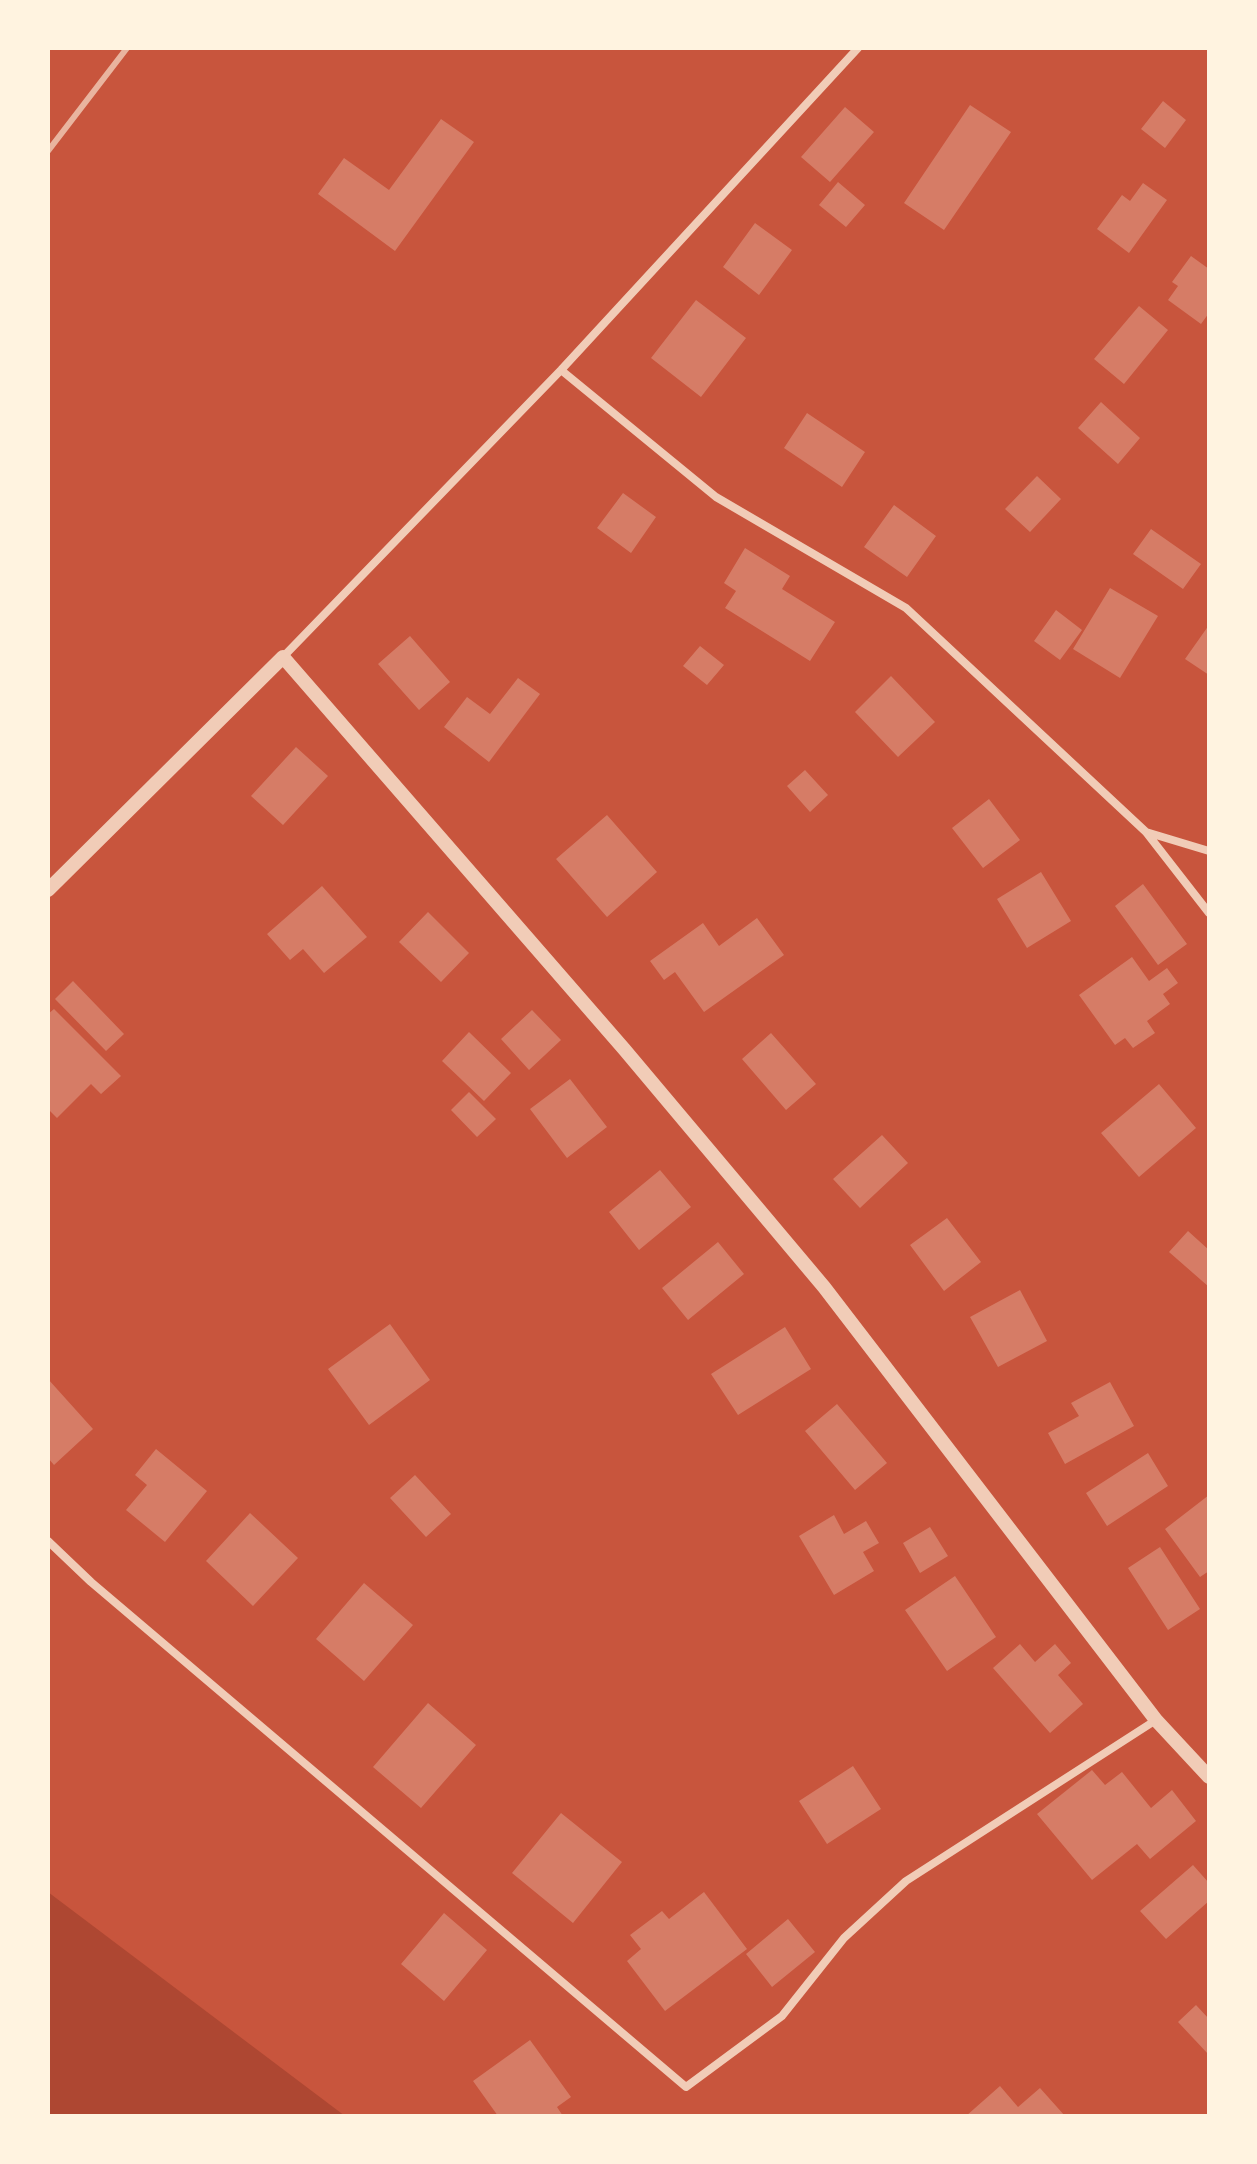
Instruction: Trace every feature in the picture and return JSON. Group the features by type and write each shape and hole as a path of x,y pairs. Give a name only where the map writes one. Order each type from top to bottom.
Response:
{"street":[{"path":"48,890 283,657 561,370 858,48"},
{"path":"561,370 716,497 906,608 1146,832 1209,913"},
{"path":"283,657 624,1049 824,1287 1156,1720 1209,1777"},
{"path":"1146,832 1209,851"},
{"path":"48,1541 91,1582 686,2087 782,2016 844,1938 906,1881 1156,1720"}],"shaded area":[{"path":"48,1892 345,2116 48,2116"}],"building":[{"path":"1163,101 1186,120 1165,148 1141,129"},
{"path":"970,105 1011,132 944,230 904,203"},
{"path":"845,107 874,132 830,182 801,157"},
{"path":"441,119 474,142 395,251 318,194 344,158 389,190"},
{"path":"838,182 865,205 846,227 819,205"},
{"path":"1143,183 1167,200 1129,253 1097,229 1122,195 1130,201"},
{"path":"755,223 792,250 759,295 723,267"},
{"path":"1191,256 1209,269 1209,313 1201,324 1168,300 1178,286 1172,282"},
{"path":"696,300 746,338 701,397 651,358"},
{"path":"1139,306 1168,330 1124,384 1094,359"},
{"path":"1101,402 1140,438 1118,464 1078,428"},
{"path":"807,413 865,452 842,487 784,448"},
{"path":"1037,476 1061,499 1030,532 1005,509"},
{"path":"623,493 656,517 631,553 597,528"},
{"path":"894,505 936,536 907,577 864,547"},
{"path":"1151,529 1201,564 1183,589 1133,554"},
{"path":"745,548 790,576 782,589 835,622 810,661 725,608 736,591 724,583"},
{"path":"1110,588 1158,616 1120,678 1073,649"},
{"path":"1056,610 1082,630 1060,660 1034,641"},
{"path":"1209,625 1209,675 1185,659"},
{"path":"410,636 450,682 419,710 378,664"},
{"path":"700,646 724,665 707,685 683,666"},
{"path":"891,676 935,722 898,757 855,712"},
{"path":"518,678 540,694 489,762 444,727 467,697 490,714"},
{"path":"296,747 328,776 283,825 251,796"},
{"path":"805,770 828,795 810,812 787,786"},
{"path":"989,799 1020,840 983,868 952,828"},
{"path":"607,815 657,872 607,917 556,859"},
{"path":"1041,872 1071,921 1027,948 997,899"},
{"path":"1143,884 1187,944 1158,965 1115,906"},
{"path":"322,886 367,937 324,973 303,949 290,960 267,934"},
{"path":"428,912 469,953 441,982 399,942"},
{"path":"757,918 784,955 704,1012 675,972 664,980 650,961 703,923 719,946"},
{"path":"1132,957 1149,981 1167,968 1178,983 1163,994 1170,1004 1147,1021 1155,1033 1133,1048 1125,1038 1115,1045 1079,995"},
{"path":"73,981 124,1034 106,1051 55,999"},
{"path":"54,1009 121,1076 101,1094 91,1084 57,1118 48,1109 48,1014"},
{"path":"532,1010 561,1040 529,1070 501,1039"},
{"path":"469,1032 511,1073 484,1101 442,1061"},
{"path":"771,1033 816,1084 786,1110 742,1059"},
{"path":"570,1079 607,1127 567,1158 530,1109"},
{"path":"1159,1084 1196,1128 1139,1177 1101,1133"},
{"path":"469,1092 496,1119 477,1137 451,1110"},
{"path":"882,1135 908,1163 860,1208 833,1179"},
{"path":"660,1170 691,1207 639,1250 609,1212"},
{"path":"947,1218 981,1262 944,1291 910,1245"},
{"path":"1188,1231 1209,1250 1209,1287 1169,1252"},
{"path":"718,1242 744,1274 688,1320 662,1288"},
{"path":"1020,1290 1047,1341 998,1367 970,1317"},
{"path":"390,1324 430,1380 369,1425 328,1369"},
{"path":"785,1327 811,1369 738,1415 711,1374"},
{"path":"48,1379 93,1429 54,1465 48,1458"},
{"path":"1110,1382 1134,1426 1065,1464 1048,1433 1079,1416 1071,1403"},
{"path":"837,1404 887,1463 855,1490 805,1431"},
{"path":"156,1449 207,1491 165,1542 126,1510 147,1485 135,1475"},
{"path":"1148,1453 1168,1486 1107,1526 1086,1493"},
{"path":"415,1475 451,1514 426,1537 390,1498"},
{"path":"1209,1495 1209,1571 1200,1577 1165,1529"},
{"path":"250,1513 298,1558 253,1606 206,1561"},
{"path":"834,1515 844,1534 866,1521 879,1543 863,1552 874,1571 834,1595 799,1536"},
{"path":"930,1527 948,1556 920,1573 903,1543"},
{"path":"1160,1547 1200,1609 1168,1630 1128,1568"},
{"path":"955,1576 996,1637 947,1671 905,1610"},
{"path":"364,1583 413,1625 364,1681 316,1639"},
{"path":"1020,1644 1035,1662 1055,1644 1071,1663 1058,1675 1083,1704 1050,1733 993,1668"},
{"path":"428,1703 476,1745 421,1808 373,1767"},
{"path":"853,1766 881,1809 827,1844 799,1801"},
{"path":"1092,1770 1105,1785 1122,1772 1151,1808 1172,1790 1196,1821 1150,1859 1137,1844 1092,1880 1037,1814"},
{"path":"561,1813 622,1862 573,1923 512,1873"},
{"path":"1193,1865 1209,1883 1209,1901 1166,1939 1140,1911"},
{"path":"704,1892 747,1949 665,2011 627,1961 641,1949 630,1935 662,1911 669,1919"},
{"path":"444,1913 487,1950 444,2001 401,1964"},
{"path":"788,1919 815,1952 772,1987 746,1954"},
{"path":"1196,2005 1209,2019 1209,2055 1178,2022"},
{"path":"530,2040 571,2097 557,2107 563,2116 498,2116 473,2081"},
{"path":"1000,2086 1018,2107 1040,2088 1065,2116 966,2116"}],"railway":[{"path":"48,151 127,48"}]}
